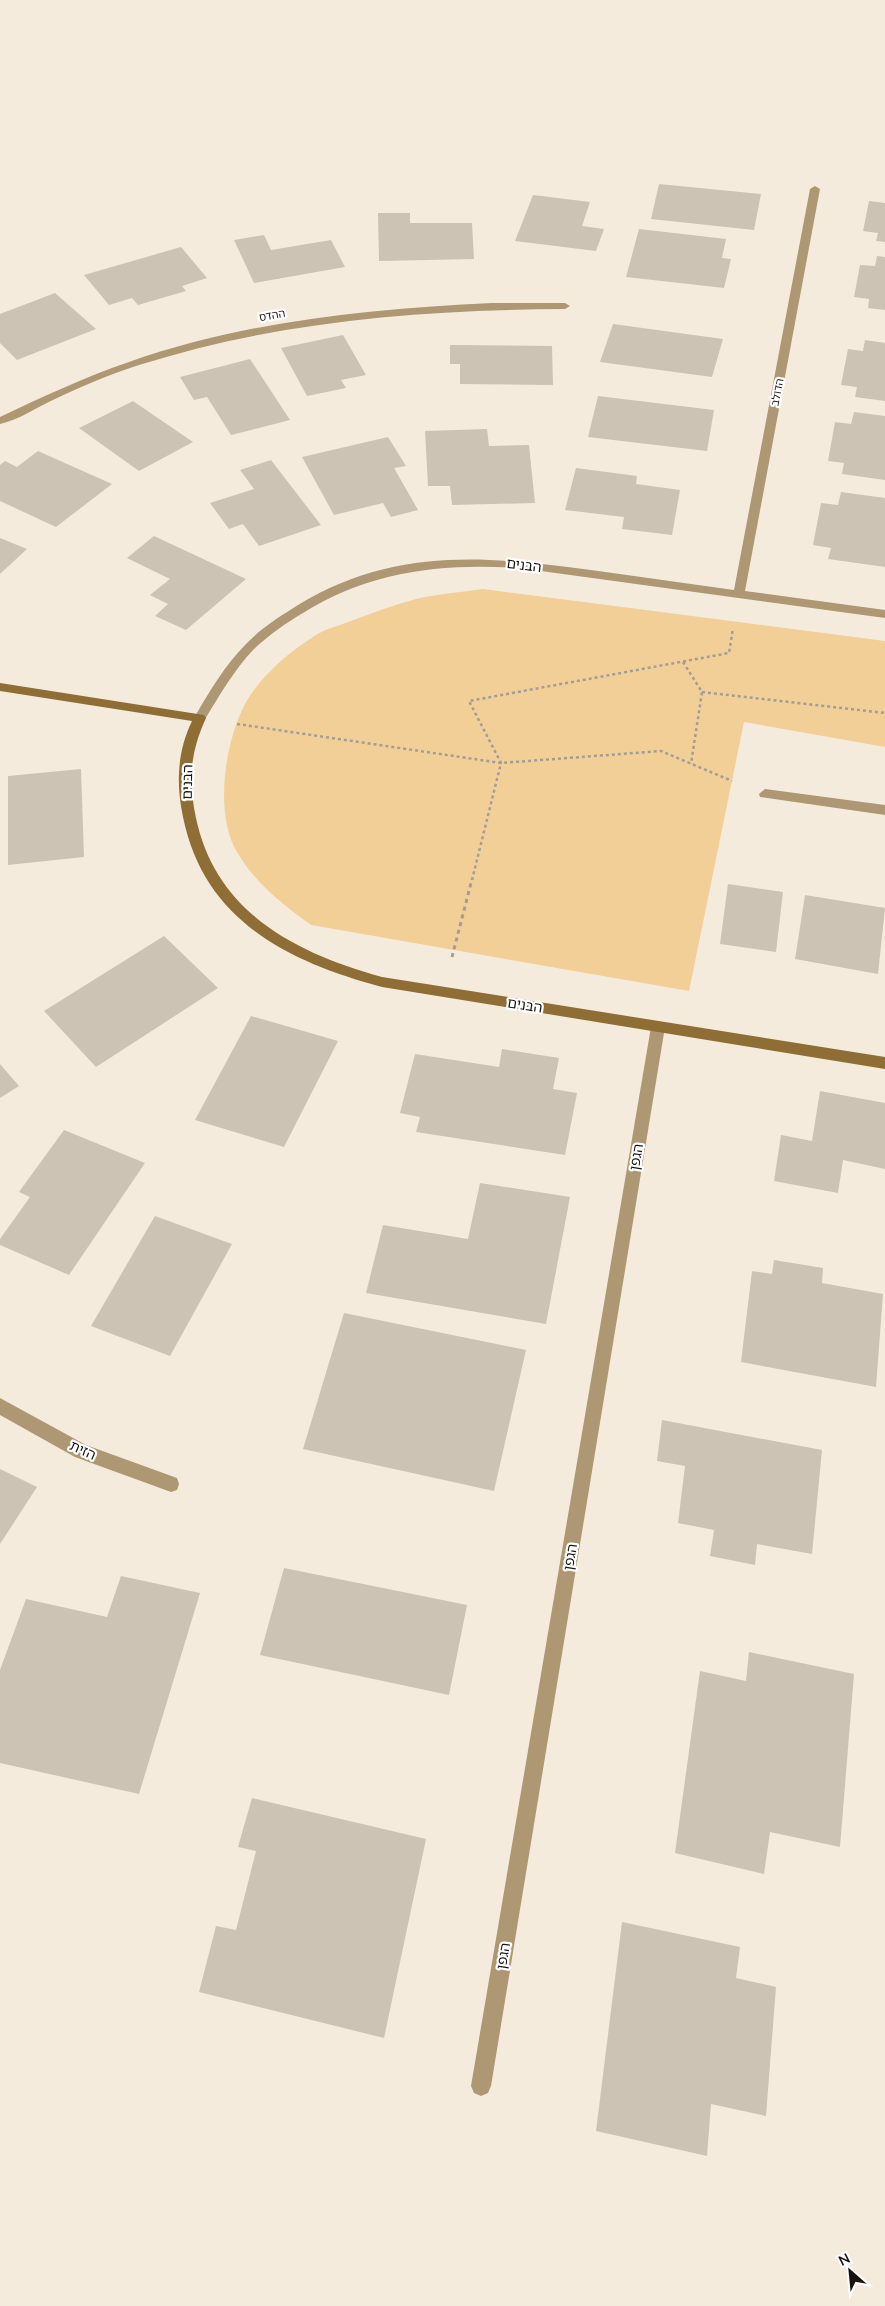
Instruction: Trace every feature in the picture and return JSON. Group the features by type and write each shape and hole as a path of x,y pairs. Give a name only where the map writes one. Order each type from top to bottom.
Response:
{"main road":[{"path":"0,687 200,718"},
{"name":"הבנים","path":"200,718 188,746 186,804 201,859 221,891 244,916 272,938 307,957 342,971 382,982 885,1063"}],"street":[{"name":"הדולב","path":"739,594 815,189"},
{"name":"ההדס","path":"0,421 39,401 92,378 153,356 224,336 350,315 416,308 492,305 565,306"},
{"name":"הבנים","path":"200,718 219,684 246,650 276,624 309,602 350,582 401,568 443,563 486,561 885,614"},
{"path":"765,794 885,810"},
{"name":"הגפן","path":"481,2086 658,1027"},
{"name":"הזית","path":"0,1406 81,1451 171,1484"}],"path":[{"path":"443,992 501,763 469,701 728,653 739,594"},
{"path":"683,662 702,692 691,764"},
{"path":"702,692 885,713"},
{"path":"200,718 501,763 661,751 765,794"}],"shaded area":[{"path":"483,589 885,641 885,747 744,722 689,991 311,925 280,901 261,883 252,874 237,852 230,836 226,818 224,799 227,758 237,721 244,706 266,675 295,649 327,629 416,599"}],"building":[{"path":"659,184 761,194 754,230 651,219"},
{"path":"533,195 590,202 582,226 604,229 596,251 515,241"},
{"path":"869,201 885,203 885,242 876,241 878,233 863,231"},
{"path":"378,213 410,213 410,223 472,223 474,259 379,261"},
{"path":"639,229 726,239 722,258 731,259 724,288 626,277"},
{"path":"264,235 271,250 331,240 345,267 254,283 234,240"},
{"path":"181,247 207,278 182,286 186,291 138,305 132,298 109,305 84,275"},
{"path":"877,256 885,257 885,310 868,308 869,299 854,297 860,265 875,266"},
{"path":"55,293 96,329 17,360 0,343 0,314"},
{"path":"613,324 723,339 712,377 600,362"},
{"path":"343,335 366,375 341,380 346,388 307,396 281,348"},
{"path":"865,340 885,343 885,401 855,397 857,387 841,385 848,349 863,351"},
{"path":"450,345 552,346 553,385 460,384 460,364 450,364"},
{"path":"250,359 290,420 231,435 207,397 194,400 180,377"},
{"path":"598,396 714,410 707,451 588,437"},
{"path":"133,401 193,442 139,471 79,428"},
{"path":"854,412 885,416 885,480 842,474 844,463 828,461 835,422 851,424"},
{"path":"487,429 489,446 529,445 535,503 452,505 450,486 428,486 425,431"},
{"path":"388,437 406,466 394,468 418,510 391,517 383,503 334,515 302,457"},
{"path":"38,451 112,484 56,527 0,501 0,465 5,461 17,467"},
{"path":"271,460 321,525 259,546 243,524 229,529 210,503 254,489 240,470"},
{"path":"576,468 637,476 636,484 680,490 672,535 622,529 624,517 565,510"},
{"path":"841,492 885,498 885,567 828,559 831,548 813,545 821,503 838,505"},
{"path":"154,536 246,579 186,630 155,616 168,604 150,595 170,579 127,558"},
{"path":"0,538 27,549 0,574"},
{"path":"81,769 84,857 8,865 8,776"},
{"path":"728,884 783,892 776,952 720,944"},
{"path":"805,895 885,908 878,974 795,959"},
{"path":"164,936 218,988 96,1067 44,1011"},
{"path":"251,1016 338,1041 284,1147 195,1120"},
{"path":"502,1049 559,1058 553,1089 577,1093 565,1155 416,1132 420,1117 400,1113 415,1054 499,1067"},
{"path":"0,1064 19,1086 0,1098"},
{"path":"820,1091 885,1103 885,1169 843,1160 838,1193 774,1181 781,1135 812,1141"},
{"path":"64,1130 145,1163 69,1275 0,1245 0,1239 30,1197 19,1192"},
{"path":"480,1183 570,1197 546,1324 366,1293 383,1225 468,1239"},
{"path":"155,1216 232,1244 170,1356 91,1326"},
{"path":"774,1260 823,1268 822,1283 883,1294 876,1387 741,1362 752,1271 772,1274"},
{"path":"344,1313 526,1350 494,1491 303,1449"},
{"path":"662,1420 822,1450 812,1554 757,1544 755,1565 710,1556 714,1530 678,1523 685,1466 657,1461"},
{"path":"0,1469 37,1487 0,1544"},
{"path":"284,1568 467,1605 449,1695 260,1655"},
{"path":"121,1576 200,1593 139,1794 0,1763 0,1670 26,1599 107,1617"},
{"path":"749,1652 854,1674 840,1847 770,1832 764,1874 675,1853 700,1671 746,1681"},
{"path":"252,1798 426,1839 384,2038 199,1992 216,1926 236,1930 256,1851 238,1847"},
{"path":"622,1922 740,1947 736,1978 776,1987 766,2116 711,2104 707,2156 596,2131"}]}
